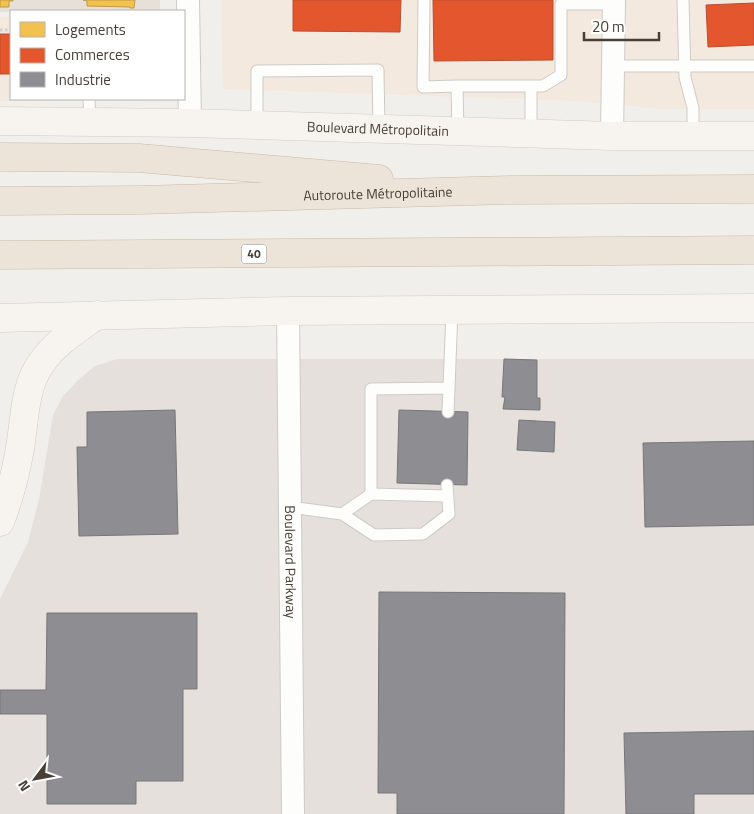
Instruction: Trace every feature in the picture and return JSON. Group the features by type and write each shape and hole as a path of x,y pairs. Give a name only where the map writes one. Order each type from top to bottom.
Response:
{"highway":[{"path":"0,157 139,158 510,190"},
{"name":"Autoroute Métropolitaine","path":"0,201 140,200 510,190 754,189"},
{"name":"40","path":"0,255 754,250"}],"main road":[{"name":"Boulevard Métropolitain","path":"0,121 89,110 190,123 612,136 754,136"},
{"path":"0,318 288,311 754,308"},
{"path":"0,522 6,506 20,448 26,405 32,381 41,363 54,348 97,315"}],"street":[{"path":"188,0 186,49 190,123"},
{"path":"612,136 614,2"},
{"name":"Boulevard Parkway","path":"288,311 293,814"}],"lane":[{"path":"424,0 423,87 543,86 561,75 561,2 614,2"},
{"path":"683,0 684,65 693,108 693,136"},
{"path":"613,66 754,66"},
{"path":"257,125 257,71 378,70 379,129"},
{"path":"457,86 458,132"},
{"path":"531,87 531,134"},
{"path":"448,412 452,310"},
{"path":"371,494 371,389 449,388"},
{"path":"290,507 342,514 374,535 423,534 449,514 447,490 371,494 342,514"}],"shaded area":[{"path":"0,0 160,0 160,10 10,10 10,12 0,12"},
{"path":"221,0 754,0 754,109 660,109 575,101 223,89"},
{"path":"0,17 10,17 10,100 146,100 142,101 0,101"},
{"path":"117,359 754,359 754,814 0,814 0,599 28,542 39,499 53,415 63,396 78,380 95,366"}],"building: Logements":[{"path":"0,0 13,1 9,1 9,7 0,7"},
{"path":"83,0 135,0 134,8 130,8 87,6 87,1"}],"building: Commerces":[{"path":"293,0 401,0 400,32 293,31"},
{"path":"433,0 553,0 553,60 434,61"},
{"path":"754,3 754,45 708,47 706,5"},
{"path":"0,34 10,34 10,74 0,74"}],"building: Industrie":[{"path":"504,359 537,360 537,398 540,398 540,410 503,409 505,397 502,397"},
{"path":"175,410 178,534 79,536 77,447 87,447 87,412"},
{"path":"399,410 468,412 467,485 397,483"},
{"path":"519,420 555,422 554,452 517,450"},
{"path":"754,441 754,525 645,527 643,443"},
{"path":"379,592 565,593 564,814 397,814 397,793 378,793"},
{"path":"47,613 197,613 197,689 183,689 183,781 136,781 136,804 47,804 47,714 0,714 0,690 46,690"},
{"path":"754,731 754,794 694,794 694,814 626,814 624,733"}]}
